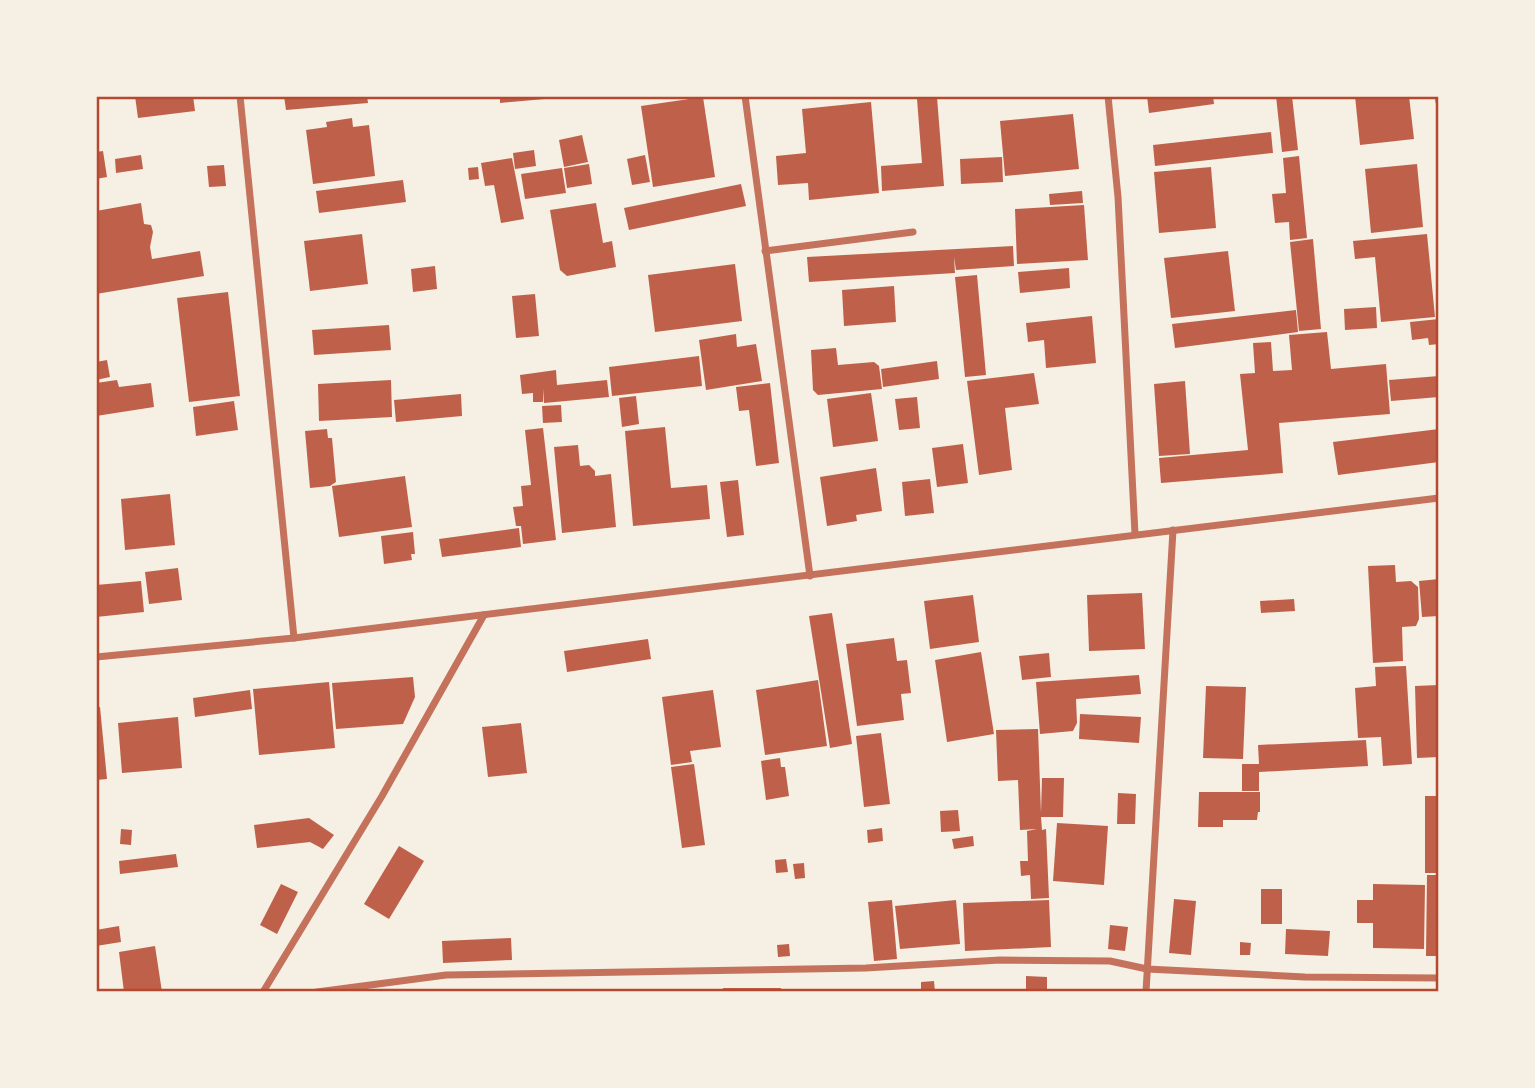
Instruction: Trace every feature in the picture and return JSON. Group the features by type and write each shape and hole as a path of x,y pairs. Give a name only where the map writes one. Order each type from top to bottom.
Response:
{"street":[{"path":"240,96 295,638"},
{"path":"745,96 810,576"},
{"path":"1108,96 1118,197 1135,534"},
{"path":"1438,96 1439,102"},
{"path":"765,251 913,232"},
{"path":"96,657 295,638 1439,498"},
{"path":"1146,992 1173,530"},
{"path":"263,992 382,796 484,615"},
{"path":"317,992 446,975 866,968 1000,960 1110,961 1147,969 1305,977 1439,978"}],"building":[{"path":"135,96 193,96 195,111 138,118"},
{"path":"284,96 367,96 368,103 286,110"},
{"path":"500,96 545,96 545,99 500,103"},
{"path":"1147,96 1213,96 1214,104 1149,113"},
{"path":"1276,96 1292,96 1298,150 1282,152"},
{"path":"1355,96 1409,96 1414,139 1360,145"},
{"path":"703,97 715,177 653,187 641,106"},
{"path":"937,97 944,186 882,191 881,166 922,163 917,99"},
{"path":"871,102 879,193 809,200 808,183 778,185 776,156 806,153 802,109"},
{"path":"1073,114 1079,169 1005,176 1000,121"},
{"path":"352,118 353,127 369,125 375,176 313,184 306,130 327,127 326,122"},
{"path":"1271,132 1273,153 1155,166 1153,145"},
{"path":"582,135 588,162 564,167 559,140"},
{"path":"534,150 536,166 515,169 513,153"},
{"path":"103,151 107,177 96,179 96,152"},
{"path":"141,155 143,169 116,173 115,159"},
{"path":"645,155 650,182 632,185 627,159"},
{"path":"1299,156 1307,238 1290,240 1289,222 1275,223 1272,194 1286,193 1283,158"},
{"path":"1002,157 1003,182 961,184 960,159"},
{"path":"512,158 524,219 501,223 494,185 485,186 481,163"},
{"path":"589,164 592,184 567,188 564,168"},
{"path":"1417,164 1423,227 1371,233 1365,169"},
{"path":"224,165 226,186 209,187 207,166"},
{"path":"478,167 479,179 469,180 468,168"},
{"path":"1211,167 1216,228 1159,233 1154,172"},
{"path":"562,168 566,193 525,199 521,174"},
{"path":"403,180 406,202 319,213 316,191"},
{"path":"741,184 746,206 629,230 624,208"},
{"path":"1082,191 1083,203 1050,205 1049,194"},
{"path":"141,203 144,224 151,225 153,232 150,247 152,259 200,251 204,276 96,294 96,211"},
{"path":"596,203 603,243 612,241 616,267 567,276 560,270 550,210"},
{"path":"1084,205 1088,260 1017,264 1015,209"},
{"path":"362,234 368,284 310,291 304,241"},
{"path":"1427,234 1435,317 1381,322 1375,257 1355,259 1353,241"},
{"path":"1313,239 1321,329 1299,331 1290,242"},
{"path":"1013,246 1014,266 956,270 954,257 955,273 809,282 807,257"},
{"path":"1228,251 1235,311 1171,318 1164,258"},
{"path":"735,264 742,321 655,332 648,275"},
{"path":"435,266 437,289 413,292 411,269"},
{"path":"1069,268 1070,288 1020,293 1018,272"},
{"path":"977,275 986,375 965,377 955,277"},
{"path":"894,286 896,322 844,326 842,290"},
{"path":"228,292 240,396 189,402 177,298"},
{"path":"535,294 539,336 516,338 512,296"},
{"path":"1376,307 1377,328 1345,330 1344,309"},
{"path":"1296,310 1298,332 1175,348 1172,324"},
{"path":"1092,316 1096,363 1046,368 1044,340 1028,342 1026,323"},
{"path":"1439,319 1439,344 1429,345 1428,338 1412,340 1410,322"},
{"path":"389,325 391,350 314,355 312,330"},
{"path":"1327,332 1331,369 1386,364 1390,414 1279,423 1283,473 1161,483 1159,458 1248,450 1240,374 1255,373 1253,343 1271,342 1273,371 1292,370 1289,335"},
{"path":"736,334 737,347 756,344 762,381 706,390 699,340"},
{"path":"836,348 838,365 874,362 879,366 882,389 818,395 813,390 811,350"},
{"path":"699,356 702,386 612,396 609,367"},
{"path":"107,360 110,377 96,380 96,362"},
{"path":"937,361 939,379 883,387 881,369"},
{"path":"556,370 557,385 607,380 609,397 544,403 543,389 543,402 533,402 533,393 522,394 520,375"},
{"path":"1034,373 1039,404 1005,408 1012,470 979,475 967,381"},
{"path":"1439,376 1439,397 1391,401 1389,380"},
{"path":"117,380 119,387 151,383 154,407 96,416 96,383"},
{"path":"391,380 392,417 319,421 318,384"},
{"path":"1185,381 1190,454 1159,456 1154,384"},
{"path":"770,383 779,463 756,466 749,410 739,411 736,387"},
{"path":"871,393 878,441 833,447 827,399"},
{"path":"461,394 462,416 396,422 394,400"},
{"path":"636,396 639,424 622,427 619,398"},
{"path":"917,397 920,428 899,430 895,399"},
{"path":"234,401 238,430 196,436 193,407"},
{"path":"561,405 562,422 543,423 542,406"},
{"path":"665,427 671,488 707,485 710,519 633,526 625,431"},
{"path":"543,428 556,540 523,544 521,526 516,526 513,507 523,506 521,486 531,485 525,430"},
{"path":"327,429 328,438 332,438 336,482 330,486 310,488 305,431"},
{"path":"1439,429 1439,462 1338,475 1333,442"},
{"path":"963,444 968,483 937,487 932,448"},
{"path":"578,445 580,466 589,465 595,471 595,476 611,474 616,527 562,533 554,447"},
{"path":"876,468 882,511 856,515 857,521 827,526 820,477"},
{"path":"405,476 412,527 339,537 332,486"},
{"path":"930,479 934,513 905,516 902,482"},
{"path":"738,480 744,535 727,537 720,482"},
{"path":"170,494 175,545 125,550 121,499"},
{"path":"519,528 521,547 442,557 439,539"},
{"path":"413,532 415,554 411,554 412,560 384,564 381,536"},
{"path":"1395,565 1396,582 1411,581 1418,587 1419,619 1416,626 1402,627 1403,661 1373,663 1368,566"},
{"path":"178,568 182,600 149,604 145,572"},
{"path":"1439,579 1439,616 1422,617 1419,581"},
{"path":"141,581 144,612 96,617 96,585"},
{"path":"1142,593 1145,649 1089,651 1087,595"},
{"path":"973,595 979,642 930,649 924,601"},
{"path":"1294,599 1295,611 1261,613 1260,601"},
{"path":"832,613 852,744 830,748 809,616"},
{"path":"894,638 897,661 907,660 911,693 901,694 904,720 857,726 846,644"},
{"path":"648,639 651,659 567,672 564,651"},
{"path":"981,652 994,734 947,742 935,660"},
{"path":"1049,653 1051,677 1022,680 1019,656"},
{"path":"1406,666 1412,764 1383,766 1381,737 1358,738 1355,688 1376,686 1375,667"},
{"path":"1139,675 1141,694 1076,699 1077,723 1073,731 1040,734 1036,682"},
{"path":"413,677 415,697 403,724 336,729 332,683"},
{"path":"818,680 827,746 765,755 756,690"},
{"path":"329,682 335,748 259,755 253,689"},
{"path":"1439,685 1439,757 1417,758 1415,686"},
{"path":"1206,686 1246,687 1243,759 1203,758"},
{"path":"250,690 252,709 195,717 193,698"},
{"path":"713,690 721,747 690,751 692,762 671,765 662,697"},
{"path":"100,707 107,779 96,780 96,708"},
{"path":"1080,714 1141,717 1139,743 1079,739"},
{"path":"178,717 182,768 122,773 118,723"},
{"path":"521,723 527,773 488,777 482,727"},
{"path":"1038,729 1041,813 1042,778 1064,778 1063,817 1041,817 1042,830 1046,829 1049,898 1031,899 1030,875 1021,876 1020,861 1028,861 1027,831 1037,829 1020,830 1018,780 998,781 996,730"},
{"path":"881,733 890,804 864,807 856,736"},
{"path":"1366,740 1368,766 1259,772 1259,791 1242,791 1242,764 1259,764 1258,745"},
{"path":"780,758 781,767 785,767 789,796 766,800 761,761"},
{"path":"694,764 705,845 682,848 671,767"},
{"path":"1199,792 1260,792 1260,812 1257,820 1223,820 1223,827 1198,827"},
{"path":"1118,793 1136,794 1135,824 1117,824"},
{"path":"1425,796 1439,796 1439,873 1425,873"},
{"path":"958,810 960,831 941,832 940,811"},
{"path":"309,818 334,835 323,849 310,842 257,848 254,825"},
{"path":"1057,823 1108,826 1104,885 1053,881"},
{"path":"882,828 883,841 868,843 867,830"},
{"path":"121,829 132,830 131,845 120,844"},
{"path":"973,836 974,846 954,849 952,839"},
{"path":"399,846 424,861 389,919 364,904"},
{"path":"176,854 178,867 120,874 119,861"},
{"path":"786,859 788,872 776,873 775,860"},
{"path":"804,863 805,878 795,879 793,864"},
{"path":"1427,875 1439,875 1439,956 1426,956"},
{"path":"281,884 298,892 277,934 260,925"},
{"path":"1373,884 1425,885 1424,949 1373,948 1373,923 1357,923 1357,900 1373,900"},
{"path":"1261,889 1282,889 1282,924 1261,924"},
{"path":"1174,899 1196,901 1191,955 1169,953"},
{"path":"892,900 897,959 874,961 868,902"},
{"path":"956,900 960,944 900,949 895,906"},
{"path":"1049,900 1051,947 965,951 963,903"},
{"path":"1110,925 1128,927 1125,951 1108,949"},
{"path":"119,926 121,942 96,946 96,930"},
{"path":"1286,929 1330,931 1328,956 1285,954"},
{"path":"511,938 512,960 443,963 442,941"},
{"path":"1240,942 1251,943 1250,955 1240,955"},
{"path":"789,944 790,956 778,957 777,945"},
{"path":"155,946 162,992 124,992 119,952"},
{"path":"1026,976 1047,977 1047,992 1026,992"},
{"path":"934,981 935,992 921,992 921,982"},
{"path":"723,988 781,988 781,992 723,992"}]}
